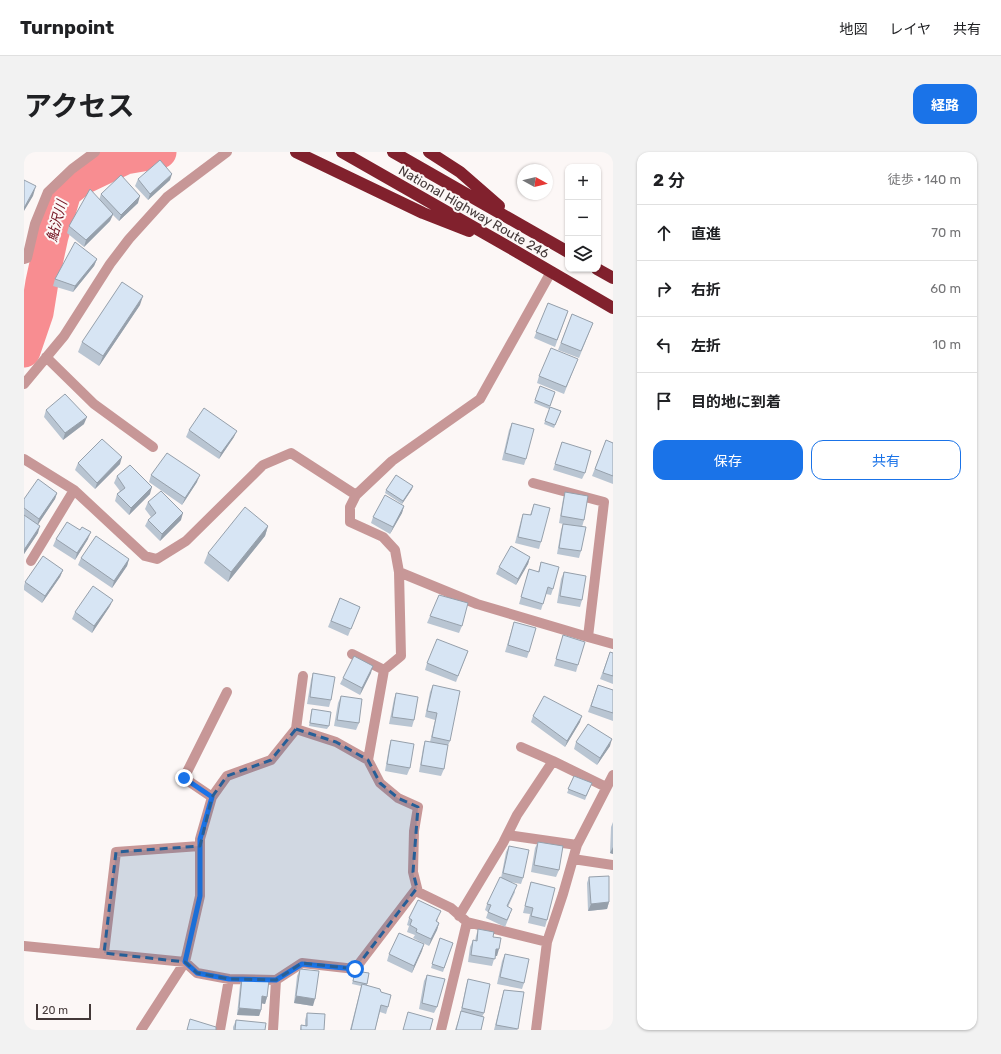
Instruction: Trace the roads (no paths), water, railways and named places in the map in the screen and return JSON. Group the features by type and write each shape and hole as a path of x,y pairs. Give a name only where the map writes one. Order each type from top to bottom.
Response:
{"highway":[{"path":"296,152 423,213 505,245"},
{"name":"National Highway Route 246","path":"342,152 613,308"},
{"name":"National Highway Route 246","path":"393,152 565,250"},
{"path":"429,152 460,172 519,223"},
{"path":"601,271 613,278"}],"street":[{"path":"24,259 27,258 35,224 48,192 72,169 95,152"},
{"path":"24,383 64,336 110,264 130,239 167,197 227,152"},
{"path":"368,760 384,670 401,656 399,572 395,550 383,537 350,522 350,507 356,495 392,461 480,399 550,272"},
{"path":"46,357 94,404 153,447"},
{"path":"24,459 74,490 145,556 157,559 186,541 264,465 291,453 356,495"},
{"path":"534,483 604,502 588,637"},
{"path":"31,561 74,490"},
{"path":"399,572 477,604 613,644"},
{"path":"352,654 384,670"},
{"path":"141,1030 185,962 200,896 200,839 212,797 227,776 271,760 296,729 303,676"},
{"path":"212,797 184,778 227,692"},
{"path":"296,729 336,742 368,760 380,783 398,798 418,807 414,831 413,872 418,892 451,908 463,919 547,942"},
{"path":"521,747 553,761 606,788"},
{"path":"441,1030 463,919 517,815 553,761"},
{"path":"536,1030 547,942 578,845 613,775"},
{"path":"507,835 578,845"},
{"path":"104,954 116,852 200,846"},
{"path":"573,859 613,865"},
{"path":"24,946 185,962 197,973 229,979 276,980 302,964 355,969 417,888"},
{"path":"220,1030 229,979"},
{"path":"273,1030 276,980"}],"waterway":[{"name":"鮎沢川","path":"24,351 37,313 52,236 65,192 81,179 125,158 160,152"}]}
